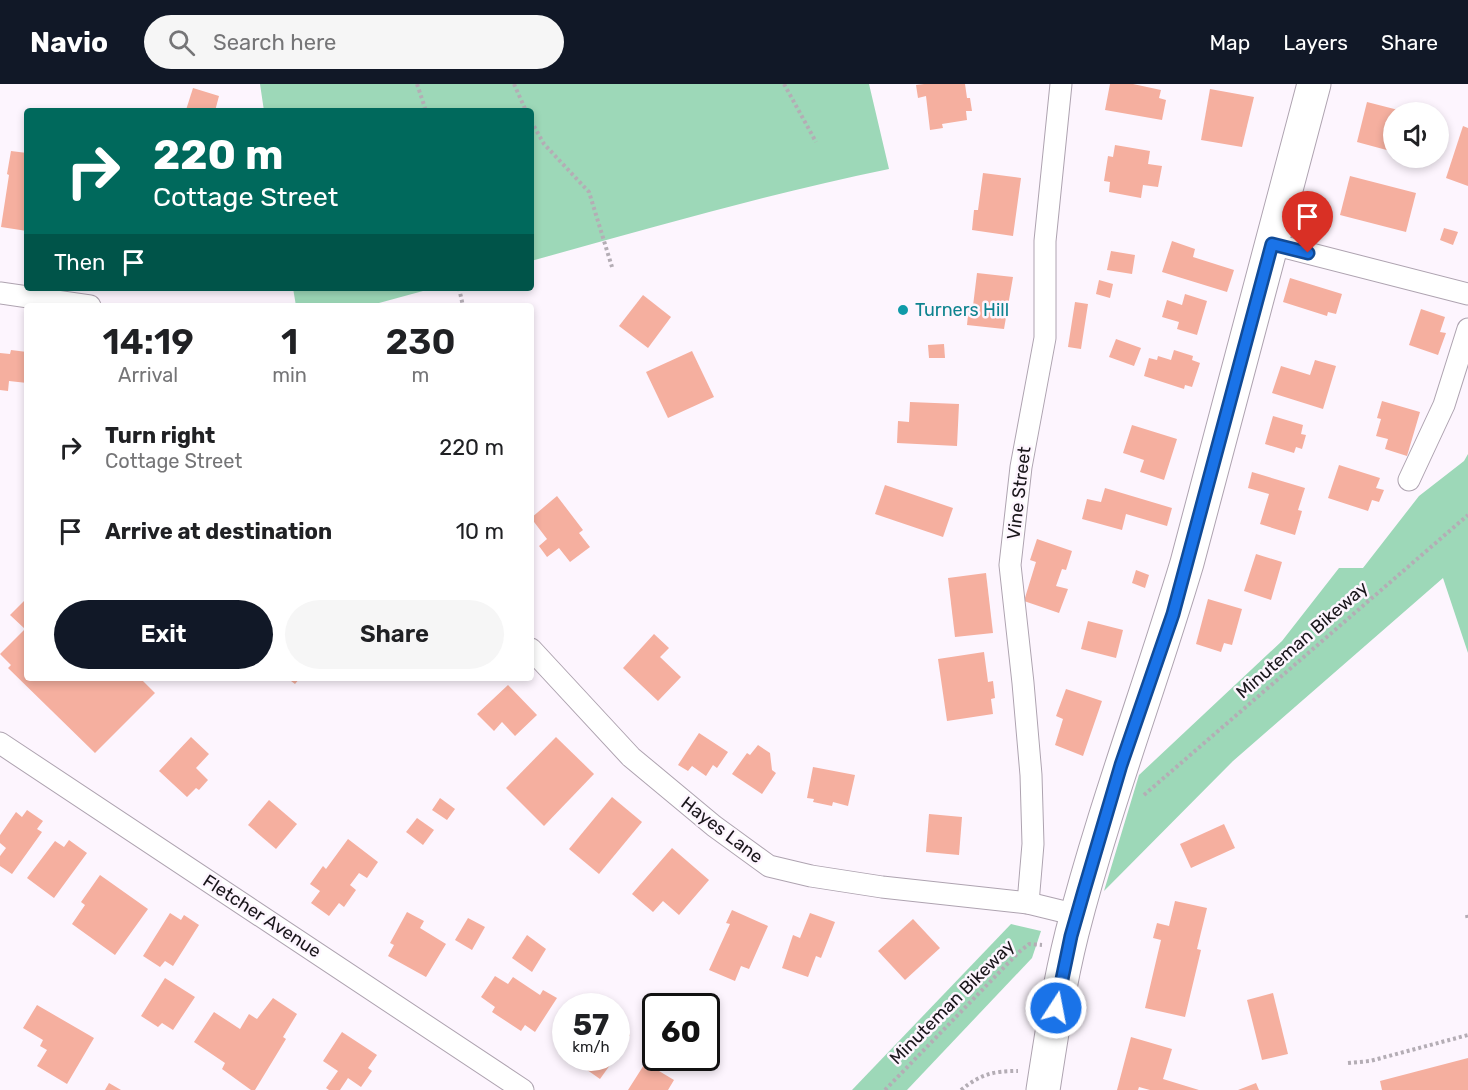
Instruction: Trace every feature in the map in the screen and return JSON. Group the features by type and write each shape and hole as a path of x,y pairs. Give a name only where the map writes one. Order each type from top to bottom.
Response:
{"main road":[{"path":"1031,1081 1056,1008 1077,915 1106,813 1168,629 1186,567 1314,84"}],"street":[{"name":"Vine Street","path":"1028,903 1033,844 1032,792 1010,565 1021,467 1045,338 1045,241 1061,84"},
{"path":"1272,244 1468,294"},
{"path":"0,293 69,303"},
{"path":"1409,480 1444,405 1468,329"},
{"name":"Hayes Lane","path":"534,652 631,757 714,826 769,866 811,876 882,887 1028,903 1077,915"},
{"name":"Fletcher Avenue","path":"0,742 524,1090"}],"path":[{"path":"417,84 425,108"},
{"path":"514,84 525,108"},
{"path":"784,84 816,142"},
{"path":"534,126 544,144 589,192 612,267"},
{"name":"Minuteman Bikeway","path":"1153,786 1468,515"},
{"name":"Minuteman Bikeway","path":"885,1090 1019,952 1029,944 1044,945"},
{"path":"1348,1063 1370,1061 1468,1035"},
{"path":"961,1090 989,1073 1031,1081"}],"green space":[{"path":"260,84 869,84 889,169 754,200 534,260 534,108 264,108"},
{"path":"294,291 423,291 379,303 296,303"},
{"path":"1468,454 1468,653 1443,578 1233,761 1104,891 1139,775 1282,641 1339,568 1363,568 1419,496 1464,461"},
{"path":"1011,924 1041,931 1032,958 907,1090 852,1090"}],"building":[{"path":"965,84 972,111 966,111 967,120 942,124 943,128 930,130 926,96 918,98 916,85"},
{"path":"1110,84 1133,84 1161,90 1159,98 1166,100 1162,120 1105,110"},
{"path":"193,88 219,96 216,108 187,108"},
{"path":"1210,89 1254,97 1242,147 1201,140"},
{"path":"1367,102 1383,106 1383,149 1357,142"},
{"path":"1463,126 1468,128 1468,186 1446,178"},
{"path":"1115,145 1150,151 1148,164 1162,166 1158,187 1143,185 1141,198 1109,192 1110,182 1104,181 1108,156 1113,157"},
{"path":"11,151 24,153 24,231 1,227 9,175 7,174"},
{"path":"983,173 1021,178 1013,236 972,230 974,210 978,210"},
{"path":"1350,176 1416,193 1406,232 1340,215"},
{"path":"1444,228 1458,232 1453,245 1440,240"},
{"path":"1172,241 1195,249 1193,257 1234,270 1227,292 1162,272"},
{"path":"1111,251 1135,255 1132,274 1107,270"},
{"path":"977,273 1013,277 1004,329 967,325 969,305 973,306"},
{"path":"1290,278 1342,294 1336,314 1328,312 1327,316 1283,302"},
{"path":"1099,280 1113,284 1110,298 1096,294"},
{"path":"1185,294 1207,301 1197,335 1177,329 1179,322 1162,317 1167,300 1182,305"},
{"path":"643,295 671,317 648,348 619,326"},
{"path":"1075,302 1088,304 1081,349 1068,347"},
{"path":"1421,309 1445,317 1440,332 1446,333 1438,355 1409,345"},
{"path":"1116,339 1141,348 1134,366 1109,357"},
{"path":"944,344 945,358 929,358 928,345"},
{"path":"11,350 24,352 24,383 9,381 8,391 0,390 0,353 10,354"},
{"path":"1174,350 1193,356 1192,360 1200,363 1192,387 1185,385 1184,389 1144,376 1149,358 1157,360 1158,356 1171,360"},
{"path":"692,351 714,397 668,418 646,372"},
{"path":"1315,360 1336,366 1323,409 1272,393 1281,366 1310,375"},
{"path":"1382,401 1420,412 1407,456 1385,449 1388,439 1376,436 1381,419 1377,418"},
{"path":"910,402 959,404 957,446 897,443 898,421 909,422"},
{"path":"1273,416 1303,425 1301,434 1306,435 1302,449 1296,447 1294,453 1265,444"},
{"path":"1132,425 1177,439 1164,480 1140,472 1144,460 1123,453"},
{"path":"1339,465 1380,478 1376,488 1384,490 1379,502 1372,500 1368,511 1328,498"},
{"path":"1252,472 1305,488 1298,510 1302,511 1295,535 1260,524 1269,494 1248,488"},
{"path":"885,485 953,508 943,537 875,514"},
{"path":"1105,488 1172,508 1167,526 1126,514 1122,530 1082,519 1087,499 1101,502"},
{"path":"557,496 583,530 579,533 590,547 570,562 559,548 547,557 539,546 547,539 534,522 534,515"},
{"path":"1037,539 1072,551 1066,570 1062,569 1056,586 1068,589 1059,613 1024,601 1036,562 1030,560"},
{"path":"1256,554 1282,562 1271,600 1244,591"},
{"path":"1136,570 1149,575 1145,588 1132,583"},
{"path":"986,573 993,633 955,637 948,578"},
{"path":"1208,599 1242,609 1232,645 1224,643 1221,652 1196,644"},
{"path":"24,601 24,628 10,615"},
{"path":"1088,621 1123,630 1116,658 1081,649"},
{"path":"24,630 24,681 143,681 155,693 95,753 8,668 11,665 0,654"},
{"path":"654,634 669,648 660,657 681,677 658,701 623,668"},
{"path":"984,652 988,682 993,681 995,698 991,699 993,714 947,721 938,659"},
{"path":"508,685 537,715 515,736 502,722 494,731 477,714"},
{"path":"1066,689 1102,701 1083,756 1055,745 1063,719 1056,716"},
{"path":"699,733 728,752 717,768 713,765 706,776 692,766 688,771 678,765"},
{"path":"191,737 209,754 196,768 208,780 199,790 196,788 187,797 159,771"},
{"path":"556,737 594,774 544,826 506,788"},
{"path":"758,745 770,753 772,770 776,773 762,794 732,774 747,753 750,755"},
{"path":"813,767 855,775 848,806 833,802 832,806 813,802 814,799 807,798"},
{"path":"612,797 642,822 599,874 569,849"},
{"path":"440,798 455,809 447,820 432,810"},
{"path":"269,800 297,824 276,849 248,825"},
{"path":"27,810 43,821 37,829 42,832 12,874 0,866 0,856 6,848 0,843 0,835 16,812 22,817"},
{"path":"929,814 962,817 959,855 926,852"},
{"path":"417,818 434,830 423,845 406,832"},
{"path":"1224,824 1235,848 1191,868 1180,844"},
{"path":"348,839 378,862 367,878 359,873 350,885 356,890 344,907 339,903 329,916 311,903 320,891 310,884 323,866 326,869"},
{"path":"69,840 87,853 54,898 27,878 55,841 64,847"},
{"path":"672,848 709,880 679,915 663,901 653,912 632,894"},
{"path":"100,875 148,909 115,955 72,924 85,905 81,902"},
{"path":"1175,901 1207,908 1197,949 1201,950 1185,1017 1145,1008 1161,940 1153,938 1157,923 1169,926"},
{"path":"732,910 768,926 749,969 741,966 735,981 709,970 730,924 726,923"},
{"path":"407,912 424,921 420,928 446,944 426,977 388,956 394,945 390,943"},
{"path":"170,913 181,920 184,915 199,925 173,966 165,961 160,967 143,956"},
{"path":"810,913 835,922 821,958 816,956 808,977 782,968 793,935 800,938"},
{"path":"468,918 485,927 472,950 455,940"},
{"path":"913,919 940,948 905,980 878,951"},
{"path":"527,935 546,949 532,972 512,958"},
{"path":"495,976 508,984 513,977 540,995 543,990 552,995 552,1006 535,1032 525,1025 521,1031 492,1012 495,1007 481,997"},
{"path":"165,978 195,997 173,1030 162,1023 158,1027 141,1016"},
{"path":"1273,993 1288,1054 1262,1060 1247,1000"},
{"path":"273,998 297,1014 283,1037 286,1039 255,1090 251,1090 222,1069 225,1063 194,1042 214,1012 240,1029 249,1014 257,1019"},
{"path":"37,1005 94,1038 67,1084 37,1066 47,1050 40,1046 43,1040 23,1028"},
{"path":"342,1032 377,1055 368,1068 372,1071 361,1087 348,1078 340,1090 329,1090 326,1088 338,1071 323,1061"},
{"path":"1131,1037 1172,1049 1163,1079 1199,1090 1150,1090 1139,1087 1138,1090 1117,1090"},
{"path":"1468,1058 1468,1090 1382,1090 1380,1081"},
{"path":"642,1068 642,1071 659,1071 674,1080 668,1090 628,1090"},
{"path":"589,1071 606,1071 600,1079"},
{"path":"109,1083 121,1090 105,1090"},
{"path":"1256,1083 1259,1090 1238,1090"}],"place":[{"name":"Turners Hill","path":"903,310"}],"route":[{"path":"1056,1008 1071,936 1106,813 1173,614 1272,244 1308,253"}]}
